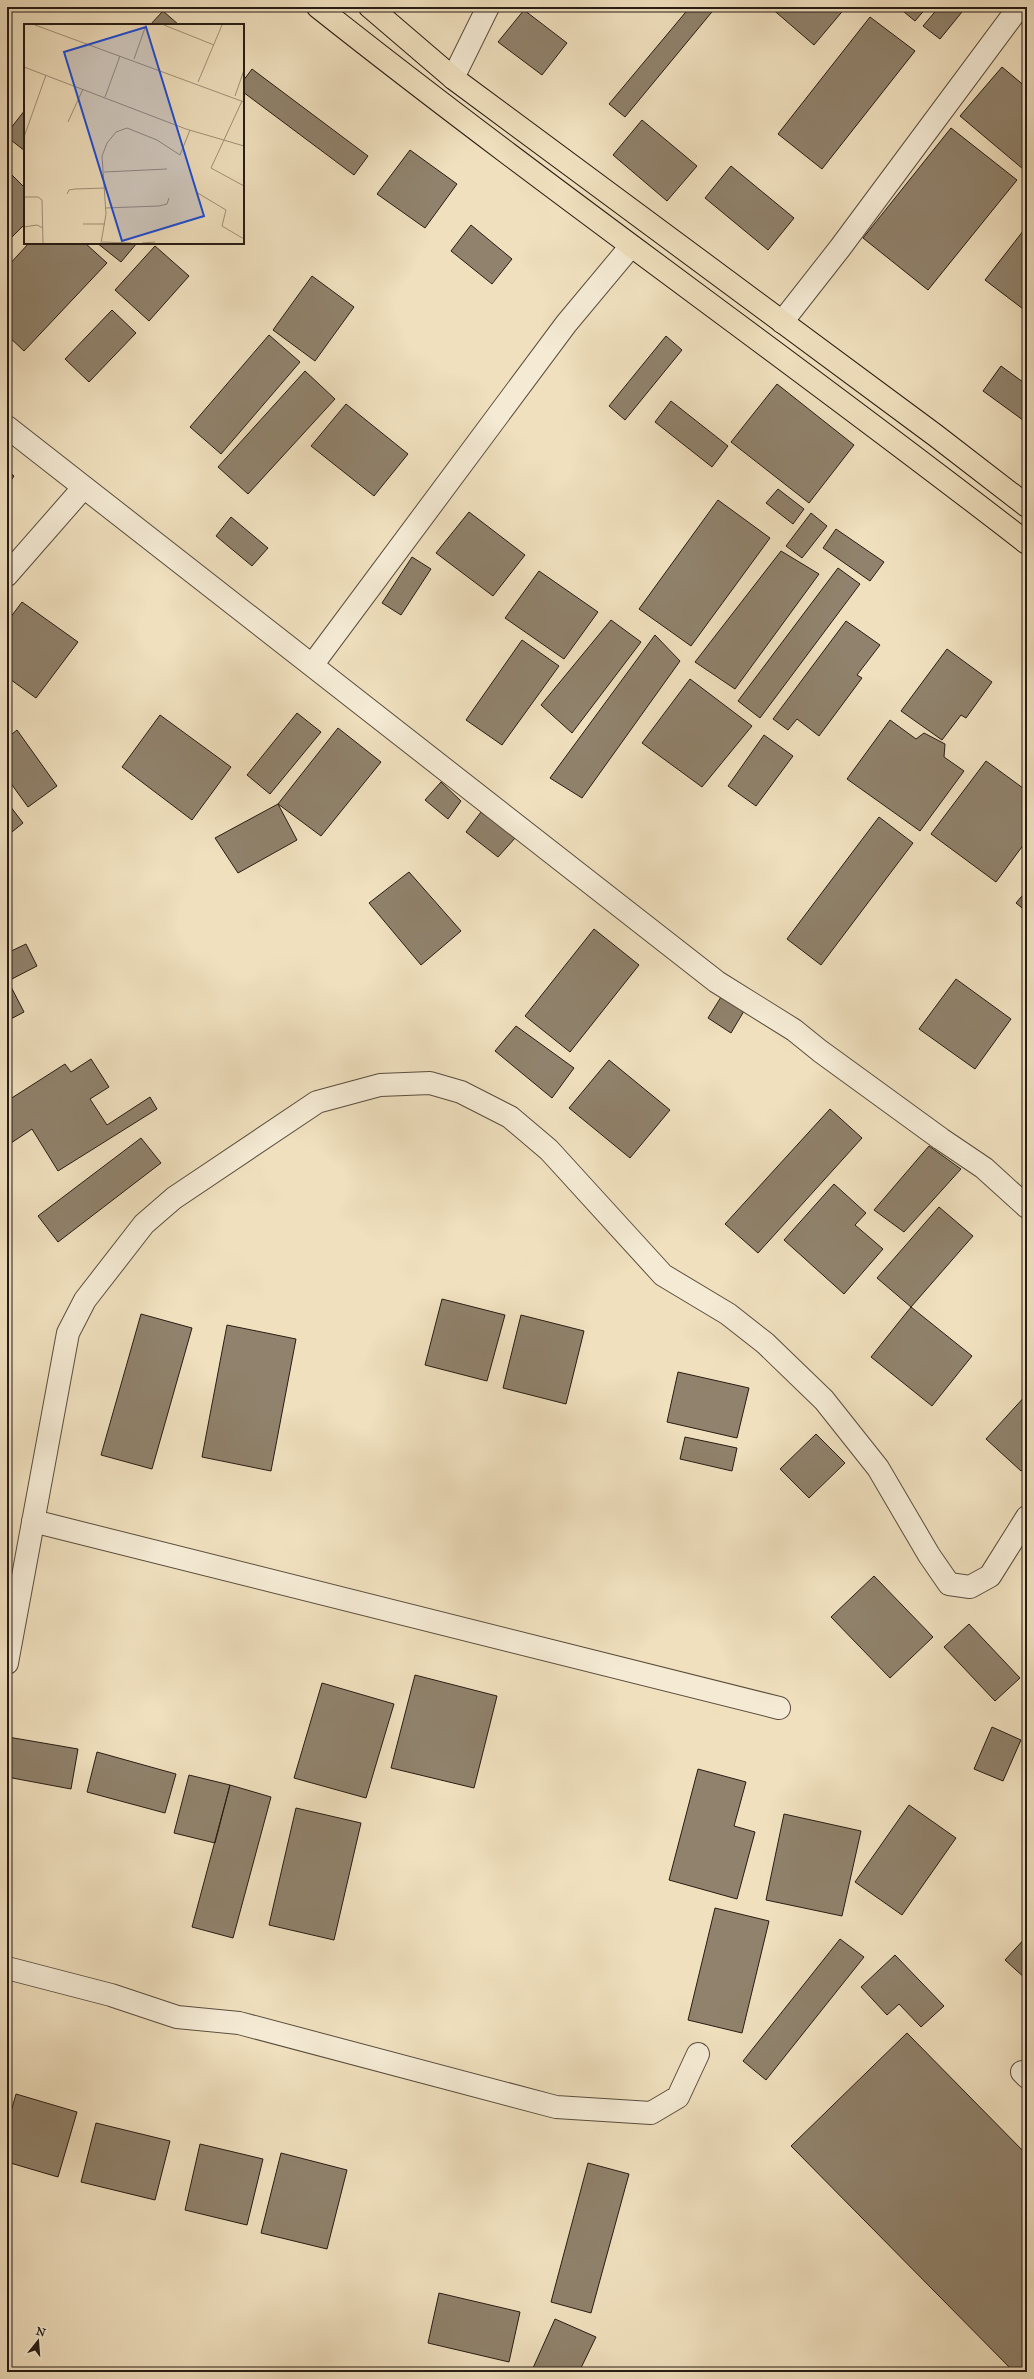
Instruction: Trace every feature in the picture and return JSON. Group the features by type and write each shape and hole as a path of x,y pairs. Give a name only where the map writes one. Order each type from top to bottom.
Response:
{"main road":[{"path":"318,7 435,100 917,458 1027,543"},
{"path":"370,7 453,78 935,435 1027,506"}],"street":[{"path":"453,78 488,7"},
{"path":"782,322 840,248 1019,7"},
{"path":"312,664 566,324 631,246"},
{"path":"7,427 717,982 794,1030 820,1051 940,1139 984,1168 1027,1207"},
{"path":"7,575 84,487"},
{"path":"7,1664 68,1333 85,1300 144,1224 174,1198 317,1102 380,1085 430,1083 461,1092 510,1117 549,1150 663,1275 728,1314 771,1348 824,1400 878,1468 928,1555 949,1584 970,1588 990,1576 1027,1517"},
{"path":"33,1521 779,1708"},
{"path":"7,1968 111,1995 177,2017 239,2023 556,2107 651,2112 678,2097 698,2054"}],"building":[{"path":"690,7 716,7 625,117 609,104"},
{"path":"770,7 846,7 814,45"},
{"path":"898,7 927,7 915,21"},
{"path":"939,7 966,7 940,39 923,26"},
{"path":"524,10 567,43 542,75 498,42"},
{"path":"163,11 178,24 151,24"},
{"path":"870,17 915,51 822,169 778,134"},
{"path":"1002,67 1027,88 1027,164 1023,169 960,116"},
{"path":"252,69 368,156 354,175 244,93 244,80"},
{"path":"24,111 24,150 7,137 7,133"},
{"path":"642,120 697,166 667,201 613,155"},
{"path":"951,128 1017,180 928,290 863,238"},
{"path":"410,150 457,184 425,228 377,194"},
{"path":"731,166 794,218 768,250 705,198"},
{"path":"7,170 24,187 24,225 7,242"},
{"path":"471,225 512,259 492,284 451,251"},
{"path":"1027,226 1027,312 985,280"},
{"path":"28,244 86,244 107,263 24,351 7,335 7,267"},
{"path":"98,244 136,244 121,262"},
{"path":"155,246 189,276 149,321 115,290"},
{"path":"312,276 354,307 315,361 273,330"},
{"path":"112,310 136,333 89,382 65,359"},
{"path":"269,335 300,362 221,454 190,427"},
{"path":"666,336 682,350 625,420 609,406"},
{"path":"1001,366 1027,385 1027,423 983,391"},
{"path":"305,371 335,399 248,494 218,467"},
{"path":"777,384 854,445 809,503 731,442"},
{"path":"671,401 728,446 712,467 655,422"},
{"path":"346,404 408,454 374,496 311,446"},
{"path":"7,470 14,476 7,486"},
{"path":"778,489 804,509 793,524 766,503"},
{"path":"718,500 770,538 691,646 639,609"},
{"path":"469,512 525,555 493,596 436,553"},
{"path":"811,513 827,526 802,558 786,546"},
{"path":"231,517 268,548 252,566 216,536"},
{"path":"836,529 884,562 870,581 823,548"},
{"path":"781,551 819,574 735,689 695,662"},
{"path":"412,557 431,569 401,615 382,603"},
{"path":"838,568 860,584 760,718 738,701"},
{"path":"539,571 598,612 564,659 505,618"},
{"path":"22,602 78,642 36,698 7,677 7,622"},
{"path":"611,620 641,642 572,733 541,705"},
{"path":"846,621 880,645 857,675 862,678 819,736 797,719 788,730 773,719"},
{"path":"655,635 680,661 582,798 550,778"},
{"path":"522,640 559,666 502,745 466,720"},
{"path":"947,649 992,682 966,718 961,715 942,740 901,711"},
{"path":"690,679 752,726 702,787 642,743"},
{"path":"297,713 321,732 270,794 247,775"},
{"path":"160,715 231,767 192,820 122,767"},
{"path":"890,720 916,739 924,733 945,744 944,757 964,771 920,831 847,779"},
{"path":"338,728 381,762 321,836 278,804"},
{"path":"17,730 57,786 28,807 7,778 7,738"},
{"path":"764,735 793,756 756,806 728,786"},
{"path":"986,761 1027,791 1027,840 996,882 931,834"},
{"path":"441,782 461,801 448,819 425,800"},
{"path":"7,802 23,823 7,836"},
{"path":"278,804 297,840 238,873 215,838"},
{"path":"481,812 516,837 498,857 466,832"},
{"path":"879,817 913,843 821,965 787,939"},
{"path":"409,872 461,931 421,965 369,903"},
{"path":"1027,890 1027,912 1016,903"},
{"path":"594,929 639,965 570,1052 525,1016"},
{"path":"26,944 37,966 8,981 24,1012 7,1021 7,953"},
{"path":"956,979 1011,1019 975,1069 919,1029"},
{"path":"721,997 744,1011 731,1033 708,1018"},
{"path":"516,1026 574,1068 552,1098 495,1051"},
{"path":"91,1059 109,1087 90,1099 107,1125 150,1097 157,1109 58,1171 32,1129 11,1143 7,1136 7,1101 65,1064 71,1072"},
{"path":"609,1060 670,1110 630,1158 569,1108"},
{"path":"830,1109 862,1138 758,1253 725,1224"},
{"path":"141,1138 161,1163 58,1242 38,1216"},
{"path":"929,1146 961,1169 904,1232 874,1210"},
{"path":"834,1184 866,1213 855,1225 883,1249 844,1294 784,1240"},
{"path":"939,1207 973,1236 911,1307 877,1278"},
{"path":"442,1299 505,1315 487,1381 425,1365"},
{"path":"911,1307 972,1356 932,1406 871,1357"},
{"path":"141,1314 192,1328 152,1469 101,1455"},
{"path":"521,1315 584,1331 566,1404 503,1388"},
{"path":"227,1325 296,1339 271,1471 202,1457"},
{"path":"678,1372 749,1388 737,1438 667,1422"},
{"path":"1027,1394 1027,1464 1021,1471 986,1439"},
{"path":"816,1434 845,1463 809,1498 780,1469"},
{"path":"685,1437 737,1448 732,1471 680,1459"},
{"path":"874,1576 933,1637 890,1678 831,1617"},
{"path":"969,1624 1020,1678 995,1701 944,1647"},
{"path":"415,1675 497,1696 474,1788 391,1768"},
{"path":"322,1683 394,1704 366,1798 294,1778"},
{"path":"992,1727 1021,1740 1003,1781 974,1769"},
{"path":"8,1737 78,1749 71,1789 7,1777"},
{"path":"97,1752 176,1774 165,1813 87,1792"},
{"path":"698,1769 746,1782 734,1826 755,1832 737,1899 669,1880"},
{"path":"189,1775 230,1785 215,1843 174,1833"},
{"path":"230,1785 271,1797 233,1938 192,1927"},
{"path":"909,1805 956,1838 902,1915 855,1882"},
{"path":"296,1808 361,1823 334,1940 269,1925"},
{"path":"784,1814 861,1831 842,1916 766,1900"},
{"path":"715,1908 769,1921 742,2033 688,2020"},
{"path":"1027,1936 1027,1980 1005,1960"},
{"path":"840,1939 864,1957 766,2080 743,2061"},
{"path":"895,1955 944,2006 921,2027 899,2004 887,2015 861,1987"},
{"path":"907,2033 1027,2155 1027,2372 1014,2372 791,2146"},
{"path":"16,2094 77,2112 58,2177 7,2162 7,2126"},
{"path":"96,2123 170,2141 155,2200 81,2182"},
{"path":"200,2144 263,2159 247,2225 185,2210"},
{"path":"281,2153 347,2170 327,2249 261,2233"},
{"path":"588,2163 629,2174 591,2313 551,2302"},
{"path":"439,2293 520,2312 509,2362 428,2343"},
{"path":"555,2319 596,2337 579,2372 542,2372 533,2368"}]}
